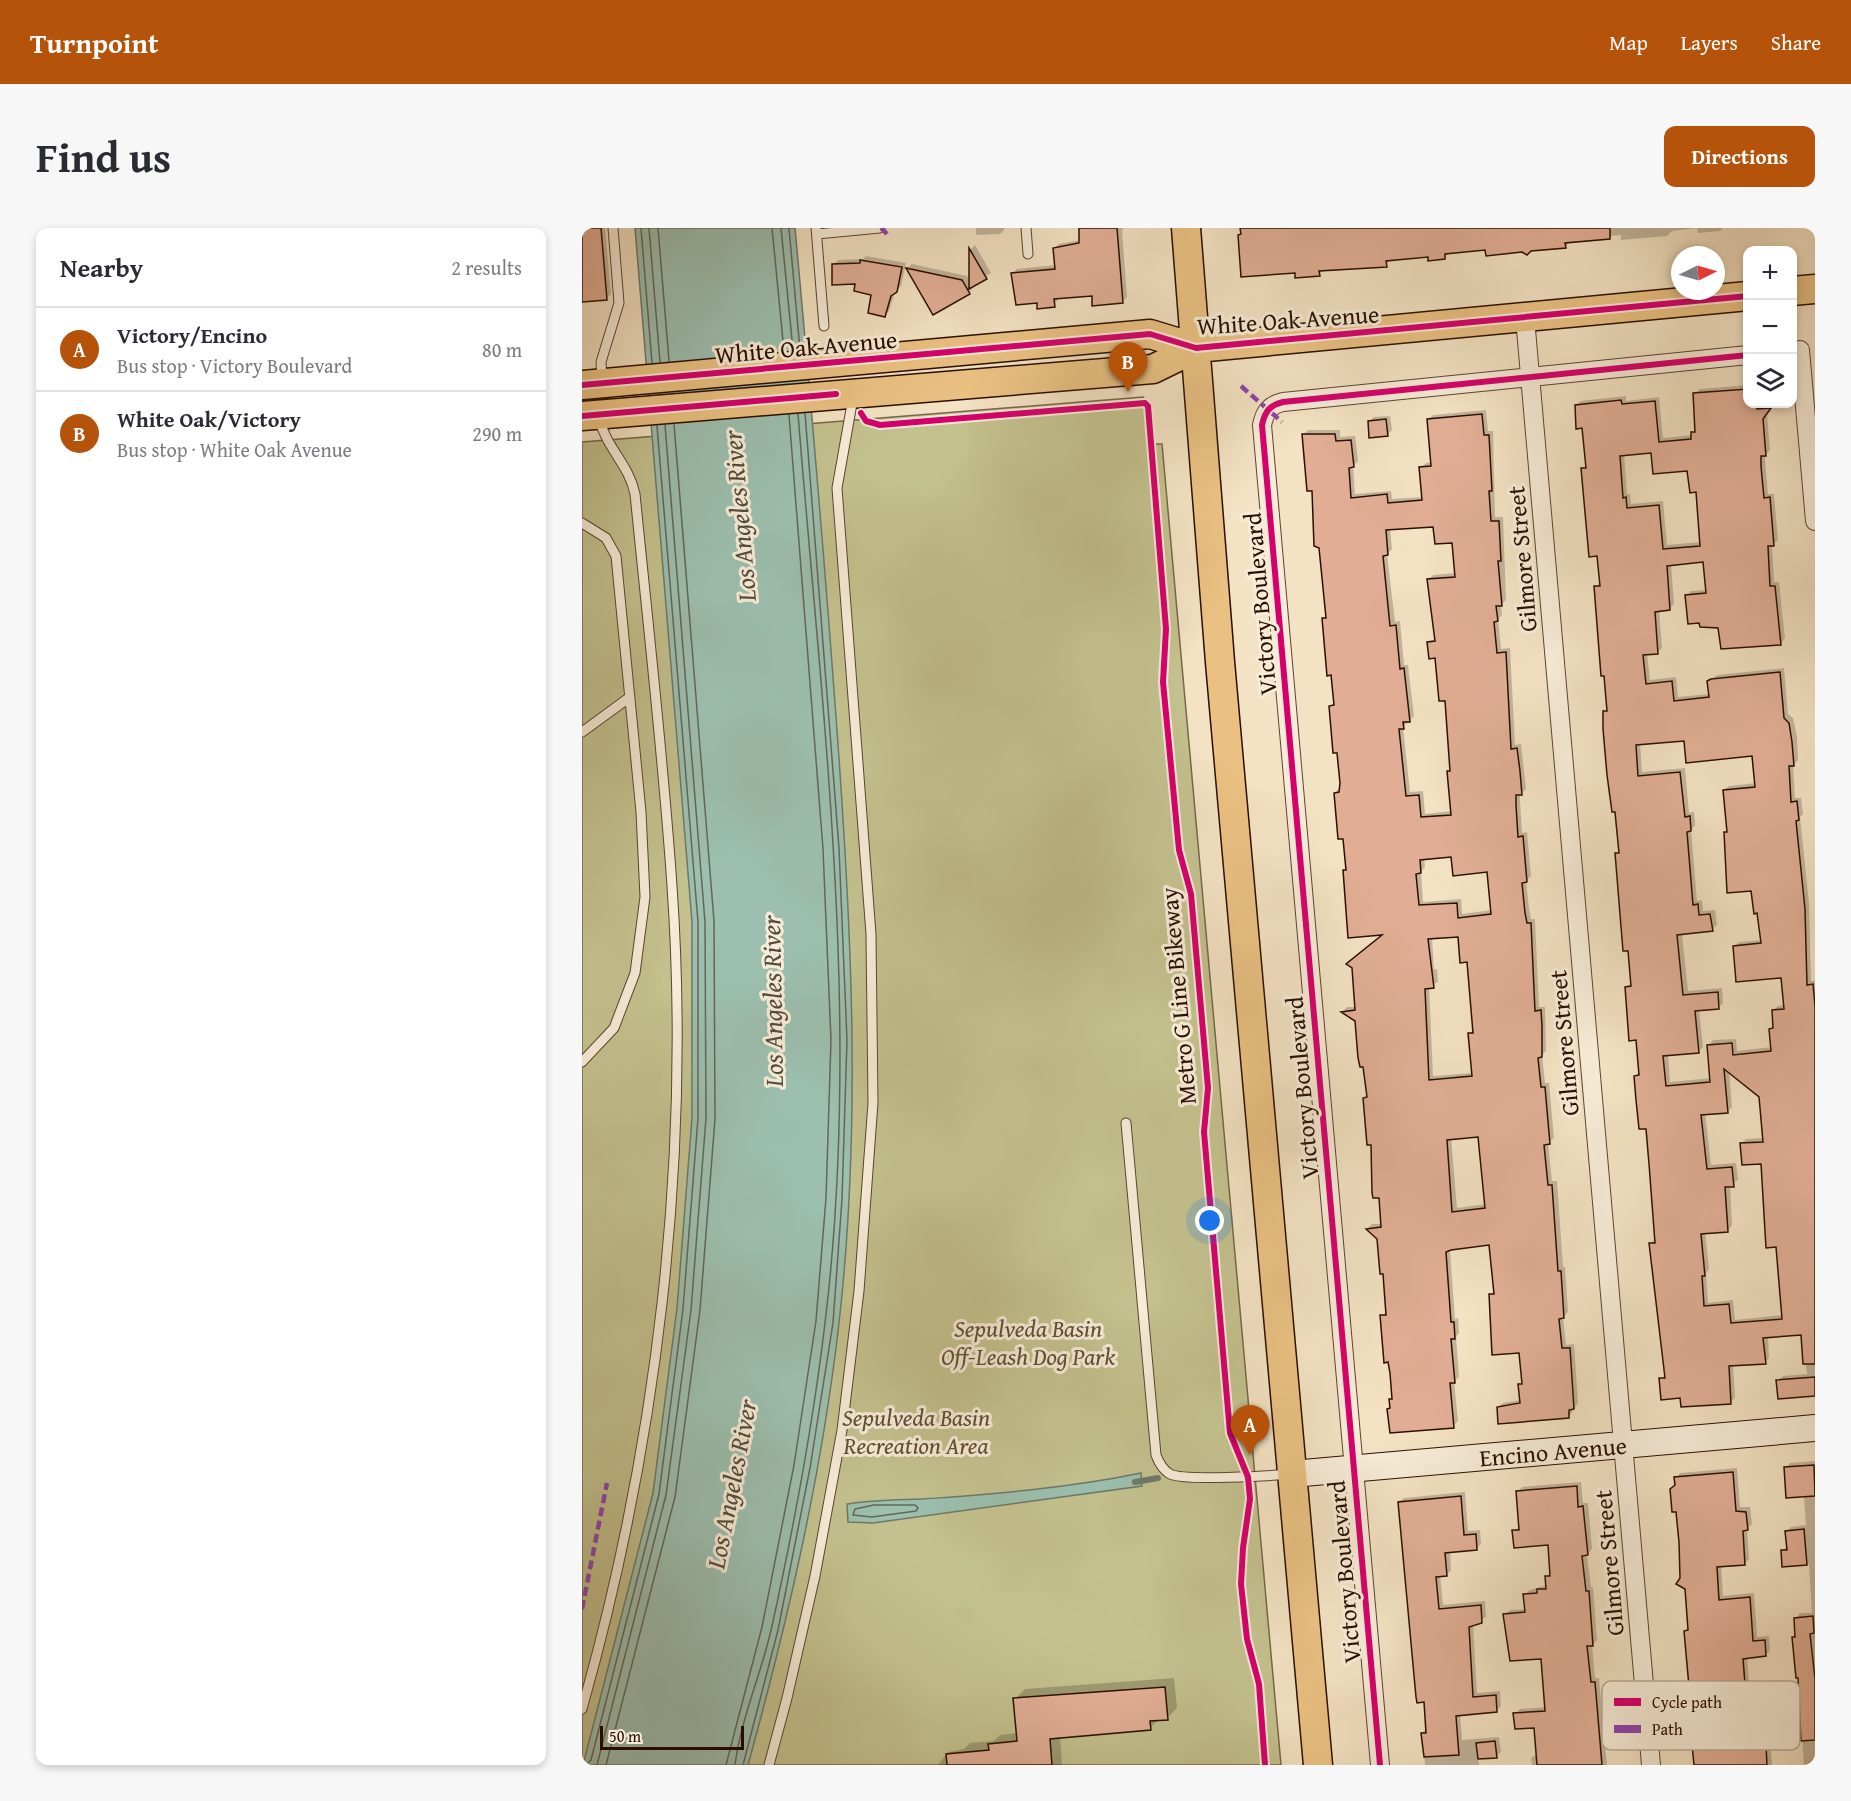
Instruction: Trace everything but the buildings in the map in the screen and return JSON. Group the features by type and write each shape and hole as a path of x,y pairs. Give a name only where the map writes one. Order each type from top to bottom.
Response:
{"main road":[{"name":"Victory Boulevard","path":"1185,228 1221,674 1318,1765"},
{"path":"1797,291 1815,289"},
{"name":"White Oak Avenue","path":"601,414 1153,369 1196,348 1743,296"},
{"name":"White Oak Avenue","path":"601,383 1150,334 1196,348"}],"street":[{"name":"Gilmore Street","path":"1525,318 1643,1681"},
{"path":"1803,350 1815,521"},
{"path":"1530,376 1743,355"},
{"name":"Victory Boulevard","path":"1380,1765 1262,425 1268,409 1283,402 1530,376"},
{"name":"Encino Avenue","path":"1292,1474 1815,1428"},
{"name":"Gilmore Street","path":"1649,1750 1650,1765"}],"lane":[{"path":"601,383 601,362 619,303 613,228"},
{"path":"824,326 816,231 880,228"},
{"path":"1026,228 1028,254"},
{"path":"768,1765 787,1698 814,1576 842,1430 859,1292 873,1103 871,934 837,488 850,423 845,393"},
{"path":"582,1709 596,1659 631,1502 652,1374 666,1255 675,1111 672,887 635,494 629,474 603,434 601,414"},
{"path":"582,523 606,538 616,556 641,812 645,897 635,974 614,1028 582,1062"},
{"path":"582,732 630,697"},
{"path":"1126,1123 1156,1455 1160,1463 1174,1476 1248,1477 1292,1474"}],"green space":[{"name":"Sepulveda Basin Recreation Area","path":"1143,397 1151,405 1154,444 1162,444 1281,1765 582,1765 582,442"}],"water":[{"name":"Los Angeles River","path":"635,228 795,228 836,717 846,868 852,1020 850,1171 846,1247 832,1379 813,1491 777,1656 748,1765 583,1765 653,1493 677,1308 692,1118 692,922"},
{"path":"1141,1473 1142,1486 873,1523 848,1522 847,1504 1031,1490"}],"waterway":[{"path":"1135,1482 1158,1478"}],"marked path":[{"path":"881,228 887,234"},
{"path":"1241,386 1282,422"},
{"path":"582,1609 607,1483"}],"cycle path":[{"path":"582,385 1150,334 1196,348 1743,296"},
{"path":"1380,1765 1263,420 1271,407 1283,402 1743,356"},
{"path":"582,416 836,394"},
{"name":"Metro G Line Bikeway","path":"861,413 866,421 880,425 1145,403 1148,406 1166,629 1163,682 1179,850 1191,894 1208,1088 1204,1132 1230,1433 1248,1477 1250,1499 1243,1548 1241,1584 1247,1639 1259,1684 1265,1765"}],"place":[{"name":"White Oak/Victory","path":"1128,392"},
{"name":"Victory/Encino","path":"1250,1455"}],"park label":[{"name":"Sepulveda Basin Off-Leash Dog Park","path":"1028,1342"}]}
